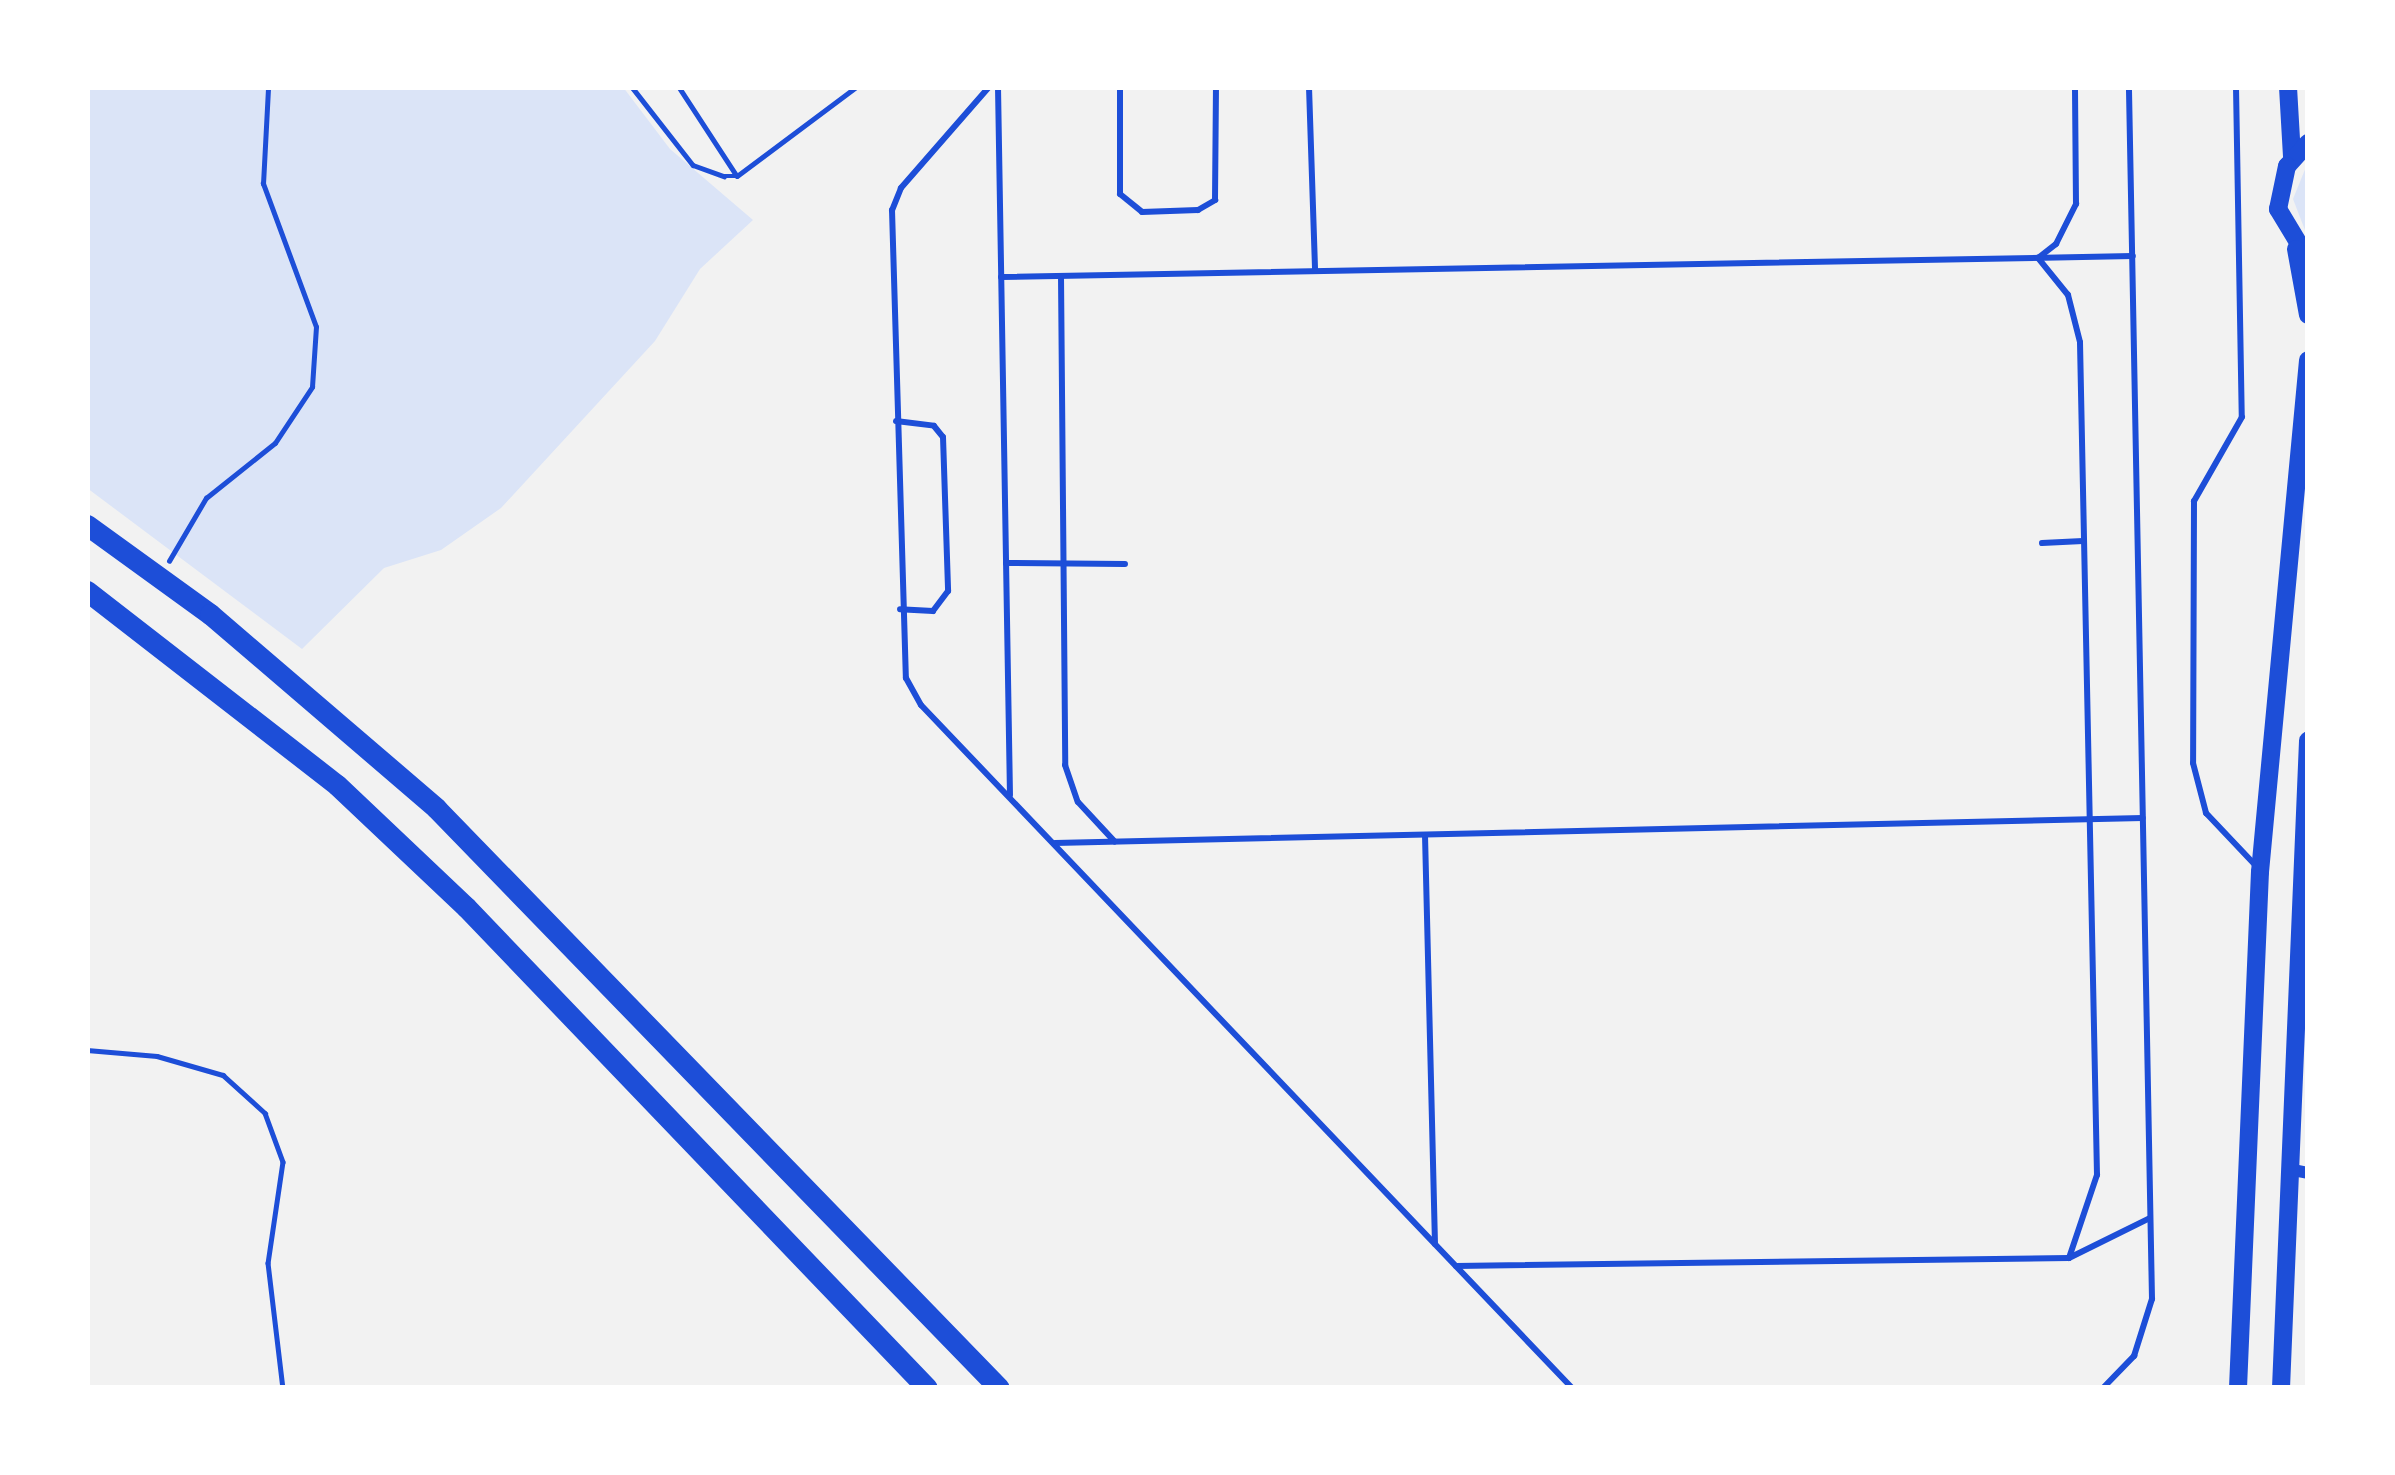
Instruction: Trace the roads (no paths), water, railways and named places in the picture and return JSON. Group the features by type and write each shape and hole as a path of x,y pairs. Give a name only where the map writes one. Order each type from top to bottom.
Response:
{"highway":[{"path":"87,525 160,579 453,824 999,1388"},
{"path":"87,591 321,772 418,861 927,1388"}],"main road":[{"path":"2288,87 2292,157 2278,209 2302,254 2308,315"},
{"path":"2292,157 2308,143"},
{"path":"2238,1388 2260,872 2308,360"},
{"path":"2281,1388 2298,1171 2308,741"}],"lane":[{"path":"993,87 1010,798"},
{"path":"993,87 901,188 892,210 902,664 913,692 1572,1388"},
{"path":"1120,87 1120,194 1142,212 1198,210 1215,200 1216,87"},
{"path":"1309,87 1315,272"},
{"path":"2038,258 2068,226 2076,204 2075,87"},
{"path":"2103,1388 2134,1356 2150,1319 2129,87"},
{"path":"2236,87 2242,417 2194,501 2193,763 2206,814 2260,872"},
{"path":"1001,278 2133,256"},
{"path":"2038,258 2077,318 2097,1175 2069,1258"},
{"path":"1060,276 1065,765 1085,813 1115,842"},
{"path":"896,421 934,426 943,436 948,591 939,608 900,609"},
{"path":"2042,543 2083,541"},
{"path":"1006,563 1125,564"},
{"path":"1053,843 2143,818"},
{"path":"1425,835 1436,1244"},
{"path":"1456,1266 2069,1258 2150,1218"}]}
